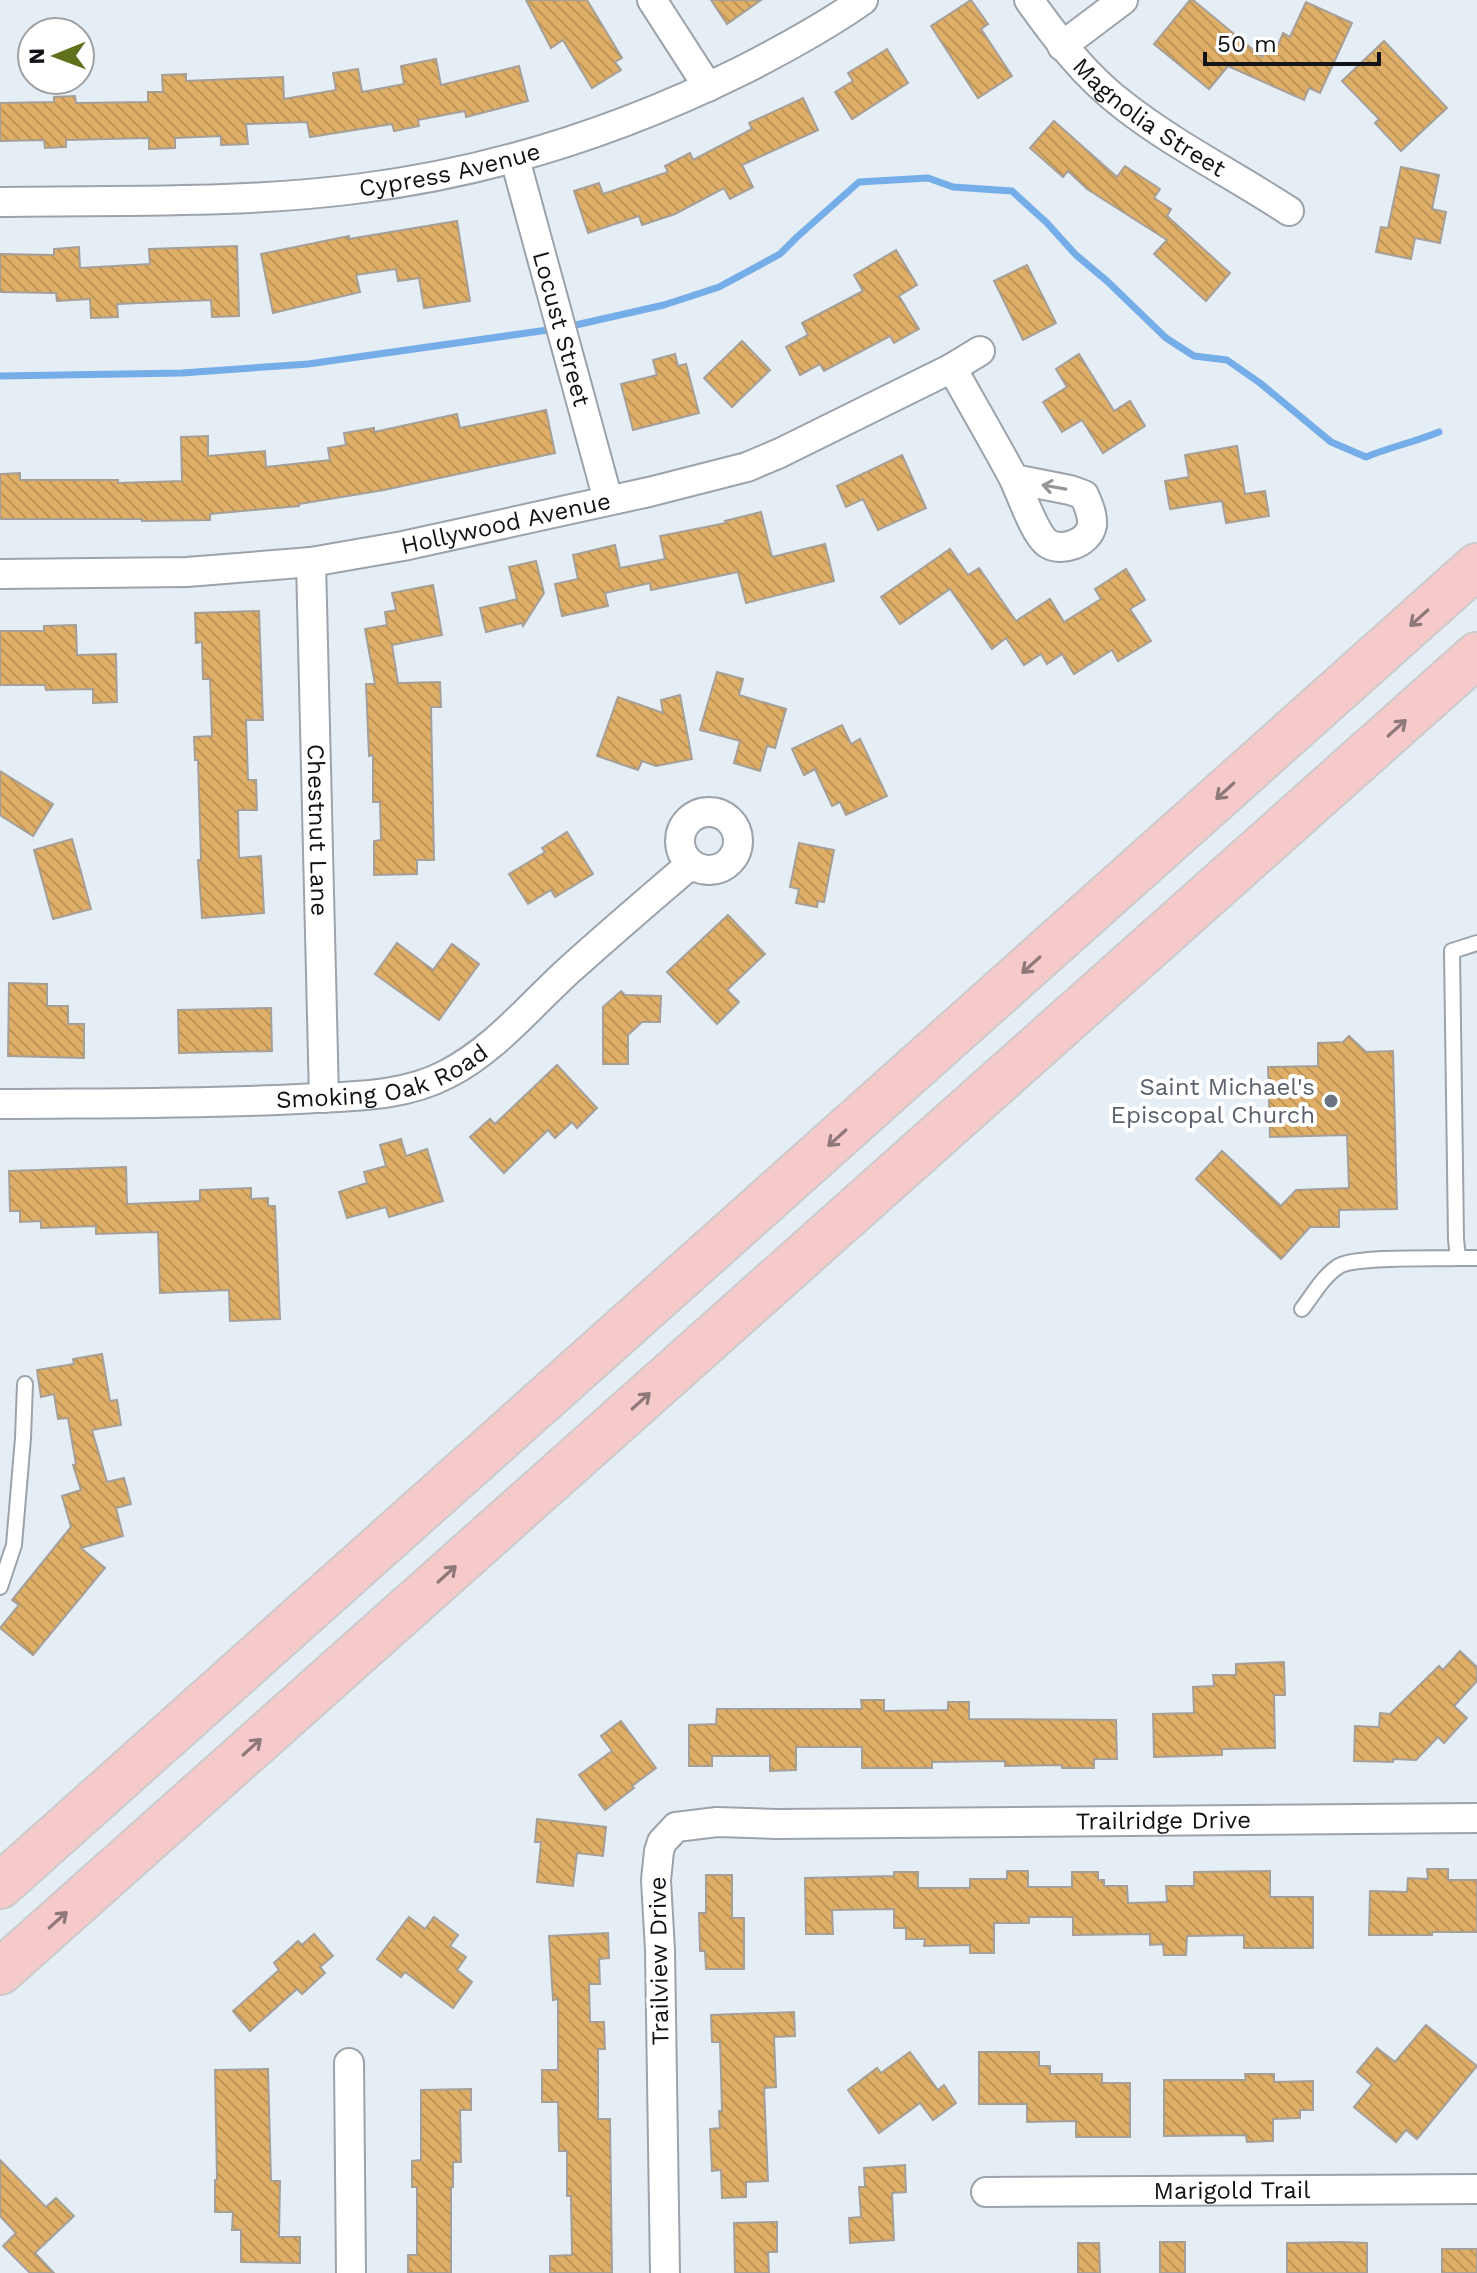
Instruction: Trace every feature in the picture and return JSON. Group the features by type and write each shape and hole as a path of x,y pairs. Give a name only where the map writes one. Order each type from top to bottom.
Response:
{"highway":[{"path":"0,1886 1477,566"},
{"path":"0,1972 1457,694 1477,655"}],"street":[{"path":"652,0 708,87"},
{"name":"Cypress Avenue","path":"0,202 204,199 318,193 365,188 515,159 652,112 708,87 764,59 863,0"},
{"name":"Magnolia Street","path":"1029,0 1062,46 1121,104 1289,211"},
{"path":"1062,46 1123,0"},
{"name":"Locust Street","path":"515,159 608,500"},
{"name":"Hollywood Avenue","path":"0,574 187,572 311,562 403,546 608,500 747,467 952,368 980,351"},
{"path":"952,368 1014,479"},
{"name":"Chestnut Lane","path":"311,562 324,1098"},
{"name":"Smoking Oak Road","path":"0,1104 253,1102 393,1092 418,1086 446,1075 472,1059 691,864"},
{"name":"Trailridge Drive","path":"848,1823 1477,1818"},
{"name":"Trailview Drive","path":"665,2273 656,1880 662,1842 676,1827 693,1824 848,1823"},
{"path":"349,2063 351,2273"},
{"name":"Marigold Trail","path":"986,2192 1477,2189"}],"lane":[{"path":"1458,1258 1452,951 1477,943"},
{"path":"1302,1309 1328,1274 1341,1264 1477,1258"},
{"path":"0,1587 14,1545 25,1384"}],"building":[{"path":"526,0 587,0 622,58 615,62 621,70 592,88 563,40 551,48"},
{"path":"711,0 761,0 727,24"},
{"path":"971,0 988,24 981,29 1012,76 978,98 931,26"},
{"path":"1190,0 1262,57 1268,44 1277,48 1283,33 1290,37 1306,2 1352,23 1320,93 1309,88 1304,100 1228,66 1209,89 1154,44"},
{"path":"1384,41 1447,108 1401,151 1375,123 1379,119 1342,81"},
{"path":"887,49 908,83 852,119 835,92 853,81 848,73"},
{"path":"436,59 441,85 519,66 528,101 466,117 465,111 418,120 419,126 394,131 392,124 310,137 307,122 246,124 248,144 221,145 221,136 175,138 175,148 149,149 149,138 66,140 66,147 45,148 44,140 0,141 0,103 54,102 54,97 75,96 76,103 148,102 148,92 163,92 162,75 186,74 186,81 283,77 284,99 336,90 333,73 358,69 362,92 404,84 401,66"},
{"path":"803,98 818,130 742,165 753,187 730,199 724,188 675,214 642,225 639,216 588,233 574,191 599,183 603,194 668,172 665,166 690,153 693,160 752,129 749,123"},
{"path":"1054,121 1117,177 1125,166 1160,189 1154,198 1171,209 1167,216 1230,273 1206,301 1154,254 1167,240 1087,189 1068,171 1063,177 1030,148"},
{"path":"1401,167 1439,175 1432,209 1446,212 1440,243 1415,238 1411,259 1376,252 1381,227 1388,228"},
{"path":"457,221 470,301 424,308 419,278 398,281 396,269 356,275 360,292 273,313 261,254 349,236 349,239"},
{"path":"237,246 239,316 212,317 211,300 117,304 118,317 91,318 90,299 57,301 56,293 0,292 0,254 54,255 54,249 79,247 80,268 150,264 149,249"},
{"path":"896,250 917,285 899,296 919,329 894,343 890,336 824,371 820,364 800,375 786,347 808,335 802,323 863,291 854,275"},
{"path":"1027,265 1056,323 1023,340 994,281"},
{"path":"742,341 770,370 732,407 704,378"},
{"path":"675,354 678,366 686,364 699,413 633,430 621,384 657,375 653,360"},
{"path":"1079,354 1114,411 1130,401 1145,426 1103,453 1082,420 1062,432 1043,402 1067,387 1056,369"},
{"path":"546,410 555,453 384,490 299,506 210,514 210,520 0,519 0,474 20,473 20,480 182,481 181,437 208,436 208,456 265,451 266,467 330,460 328,448 346,445 344,433 374,428 374,432 457,414 460,428"},
{"path":"1237,446 1245,494 1265,491 1269,516 1226,523 1222,501 1170,509 1165,481 1189,477 1185,455"},
{"path":"902,455 926,508 878,530 863,499 846,507 837,486"},
{"path":"761,512 772,557 825,544 834,581 746,603 738,572 651,590 650,583 605,593 608,606 562,616 555,584 578,579 573,555 615,545 620,568 665,559 660,536 726,523"},
{"path":"950,549 968,575 979,568 1016,621 1050,599 1064,622 1101,599 1095,589 1126,569 1145,600 1130,609 1151,641 1118,661 1112,650 1074,674 1062,654 1047,664 1041,654 1024,665 1006,638 992,649 950,589 900,624 881,597"},
{"path":"536,561 544,593 523,626 522,623 486,632 480,608 517,599 509,567"},
{"path":"433,585 442,635 392,645 398,683 440,682 441,707 431,707 434,860 417,860 417,874 374,875 374,841 381,840 380,802 373,802 373,755 369,756 366,684 375,684 365,629 387,625 385,612 396,610 392,593"},
{"path":"259,611 263,720 246,720 248,780 256,780 257,810 238,810 239,858 261,856 264,913 202,918 198,860 201,860 198,760 195,760 194,737 212,736 210,679 203,679 202,642 196,643 195,613"},
{"path":"76,625 77,655 116,654 117,702 93,703 93,689 46,690 45,685 0,685 0,631 44,631 44,626"},
{"path":"717,672 743,679 739,695 786,709 775,748 767,746 760,771 734,763 740,741 700,730"},
{"path":"680,695 692,759 656,766 642,761 638,770 597,756 618,697 663,713 661,700"},
{"path":"842,725 851,744 860,739 887,796 846,815 840,802 832,806 815,769 804,775 792,749"},
{"path":"0,771 53,804 33,836 0,815"},
{"path":"567,832 593,874 555,897 551,890 528,904 509,874 545,852 542,848"},
{"path":"72,839 91,909 53,919 34,850"},
{"path":"799,843 834,850 824,902 818,901 817,907 796,903 799,889 790,887"},
{"path":"728,915 765,954 727,990 739,1002 717,1024 667,972"},
{"path":"397,943 433,970 452,944 479,964 439,1020 375,974"},
{"path":"9,983 47,984 47,1006 68,1006 68,1024 84,1024 84,1058 8,1056"},
{"path":"621,991 625,995 661,996 660,1022 642,1022 628,1035 628,1064 603,1064 603,1007"},
{"path":"271,1008 272,1051 179,1053 178,1010"},
{"name":"Saint Michael's Episcopal Church","path":"1349,1036 1366,1052 1393,1051 1397,1209 1339,1210 1339,1227 1310,1227 1281,1259 1196,1179 1222,1151 1281,1206 1296,1190 1349,1188 1347,1135 1270,1137 1268,1067 1318,1066 1318,1043 1343,1042"},
{"path":"557,1065 597,1108 577,1128 572,1122 555,1138 548,1130 504,1173 470,1137 490,1119 495,1124"},
{"path":"401,1139 406,1156 427,1149 443,1201 389,1217 386,1207 347,1218 339,1192 367,1183 364,1172 386,1166 380,1145"},
{"path":"126,1167 127,1204 200,1201 200,1190 251,1188 251,1199 268,1198 268,1206 275,1206 280,1319 230,1321 229,1290 160,1293 158,1232 96,1234 96,1226 41,1228 41,1221 20,1222 20,1211 10,1211 9,1171"},
{"path":"102,1354 110,1401 117,1400 121,1425 92,1430 107,1482 124,1478 131,1504 116,1508 123,1536 81,1548 105,1568 33,1655 0,1628 19,1605 12,1600 71,1527 62,1496 81,1490 73,1465 76,1464 68,1418 58,1419 54,1394 41,1397 37,1370 74,1364 73,1359"},
{"path":"1460,1651 1477,1667 1477,1681 1454,1706 1467,1718 1444,1743 1438,1737 1416,1760 1354,1761 1355,1726 1379,1727 1380,1713 1390,1714 1439,1666 1443,1670"},
{"path":"1284,1662 1285,1695 1274,1695 1275,1748 1222,1749 1222,1755 1154,1757 1153,1714 1194,1713 1193,1687 1214,1686 1213,1675 1236,1675 1236,1664"},
{"path":"861,1700 884,1700 884,1711 948,1710 948,1702 969,1702 969,1719 1116,1720 1117,1759 1094,1759 1094,1768 1005,1766 1005,1761 932,1762 932,1768 862,1768 862,1747 796,1747 796,1770 770,1771 770,1756 712,1756 712,1766 689,1766 689,1725 716,1724 717,1709 862,1709"},
{"path":"621,1721 656,1768 605,1810 579,1775 612,1751 601,1736"},
{"path":"537,1819 606,1827 603,1856 577,1853 573,1886 537,1882 541,1842 535,1842"},
{"path":"1427,1869 1448,1869 1448,1880 1477,1880 1477,1932 1369,1935 1370,1891 1407,1892 1408,1878 1428,1879"},
{"path":"1007,1871 1028,1871 1028,1887 1072,1887 1072,1872 1098,1872 1098,1880 1104,1880 1104,1886 1127,1886 1128,1903 1167,1902 1166,1886 1194,1886 1194,1872 1270,1871 1270,1897 1313,1897 1313,1948 1244,1948 1244,1935 1187,1936 1186,1955 1164,1955 1163,1944 1150,1945 1150,1934 1073,1935 1073,1917 1029,1917 1029,1923 994,1923 994,1953 970,1953 970,1945 924,1946 925,1939 906,1939 906,1928 894,1928 894,1909 832,1910 833,1934 806,1934 805,1878 894,1876 894,1872 918,1872 918,1888 970,1888 970,1879 1007,1879"},
{"path":"706,1875 732,1875 732,1918 744,1918 744,1969 706,1969 705,1951 700,1951 699,1913 706,1913"},
{"path":"409,1917 425,1929 434,1917 458,1935 450,1946 466,1957 457,1970 472,1982 453,2008 405,1972 401,1977 377,1959"},
{"path":"608,1933 609,1958 599,1959 600,1984 589,1984 590,2022 604,2022 605,2049 598,2049 598,2119 610,2119 612,2273 550,2273 550,2256 572,2255 567,2151 559,2151 558,2102 542,2102 542,2070 558,2070 558,1999 553,2000 549,1936"},
{"path":"314,1934 333,1956 320,1967 325,1973 302,1994 297,1989 250,2031 233,2011 279,1970 274,1963 298,1941 302,1945"},
{"path":"794,2012 795,2036 774,2037 776,2087 764,2088 768,2181 746,2182 746,2197 722,2198 721,2170 712,2171 710,2129 720,2128 719,2111 722,2111 720,2042 712,2042 711,2015"},
{"path":"1426,2025 1477,2066 1417,2139 1406,2130 1396,2142 1354,2107 1372,2085 1357,2072 1377,2048 1395,2062"},
{"path":"910,2052 938,2090 944,2085 956,2103 933,2120 920,2103 879,2133 848,2090 877,2068 881,2073"},
{"path":"979,2052 1039,2052 1039,2066 1050,2066 1050,2074 1102,2074 1102,2083 1130,2083 1130,2137 1076,2137 1076,2121 1027,2122 1027,2104 979,2104"},
{"path":"268,2069 271,2181 280,2181 279,2237 300,2237 300,2263 241,2262 241,2230 232,2230 233,2212 215,2212 215,2070"},
{"path":"1245,2074 1274,2074 1274,2082 1313,2081 1313,2110 1300,2110 1300,2118 1273,2119 1273,2141 1247,2142 1246,2135 1164,2136 1164,2080 1246,2080"},
{"path":"471,2089 471,2110 460,2110 461,2162 453,2162 451,2273 408,2273 408,2255 417,2255 417,2187 412,2187 412,2161 421,2160 421,2090"},
{"path":"0,2160 46,2207 56,2198 74,2216 35,2253 54,2273 30,2273 3,2246 16,2233 0,2216"},
{"path":"905,2165 906,2192 892,2193 894,2240 850,2243 849,2218 861,2217 859,2187 865,2187 864,2168"},
{"path":"777,2222 777,2252 768,2252 769,2273 735,2273 734,2223"},
{"path":"1160,2242 1185,2242 1185,2273 1160,2273"},
{"path":"1078,2243 1099,2243 1100,2273 1078,2273"},
{"path":"1287,2243 1367,2243 1367,2273 1287,2273"},
{"path":"1442,2249 1477,2249 1477,2273 1442,2273"}],"waterway":[{"path":"567,327 664,305 719,287 780,254 859,182 928,178 953,187 1012,191 1166,338 1194,356 1227,360 1331,442 1366,457 1439,432"},
{"path":"0,376 182,373 308,364 555,329"}],"place":[{"name":"Saint Michael's Episcopal Church","path":"1331,1101"}]}
